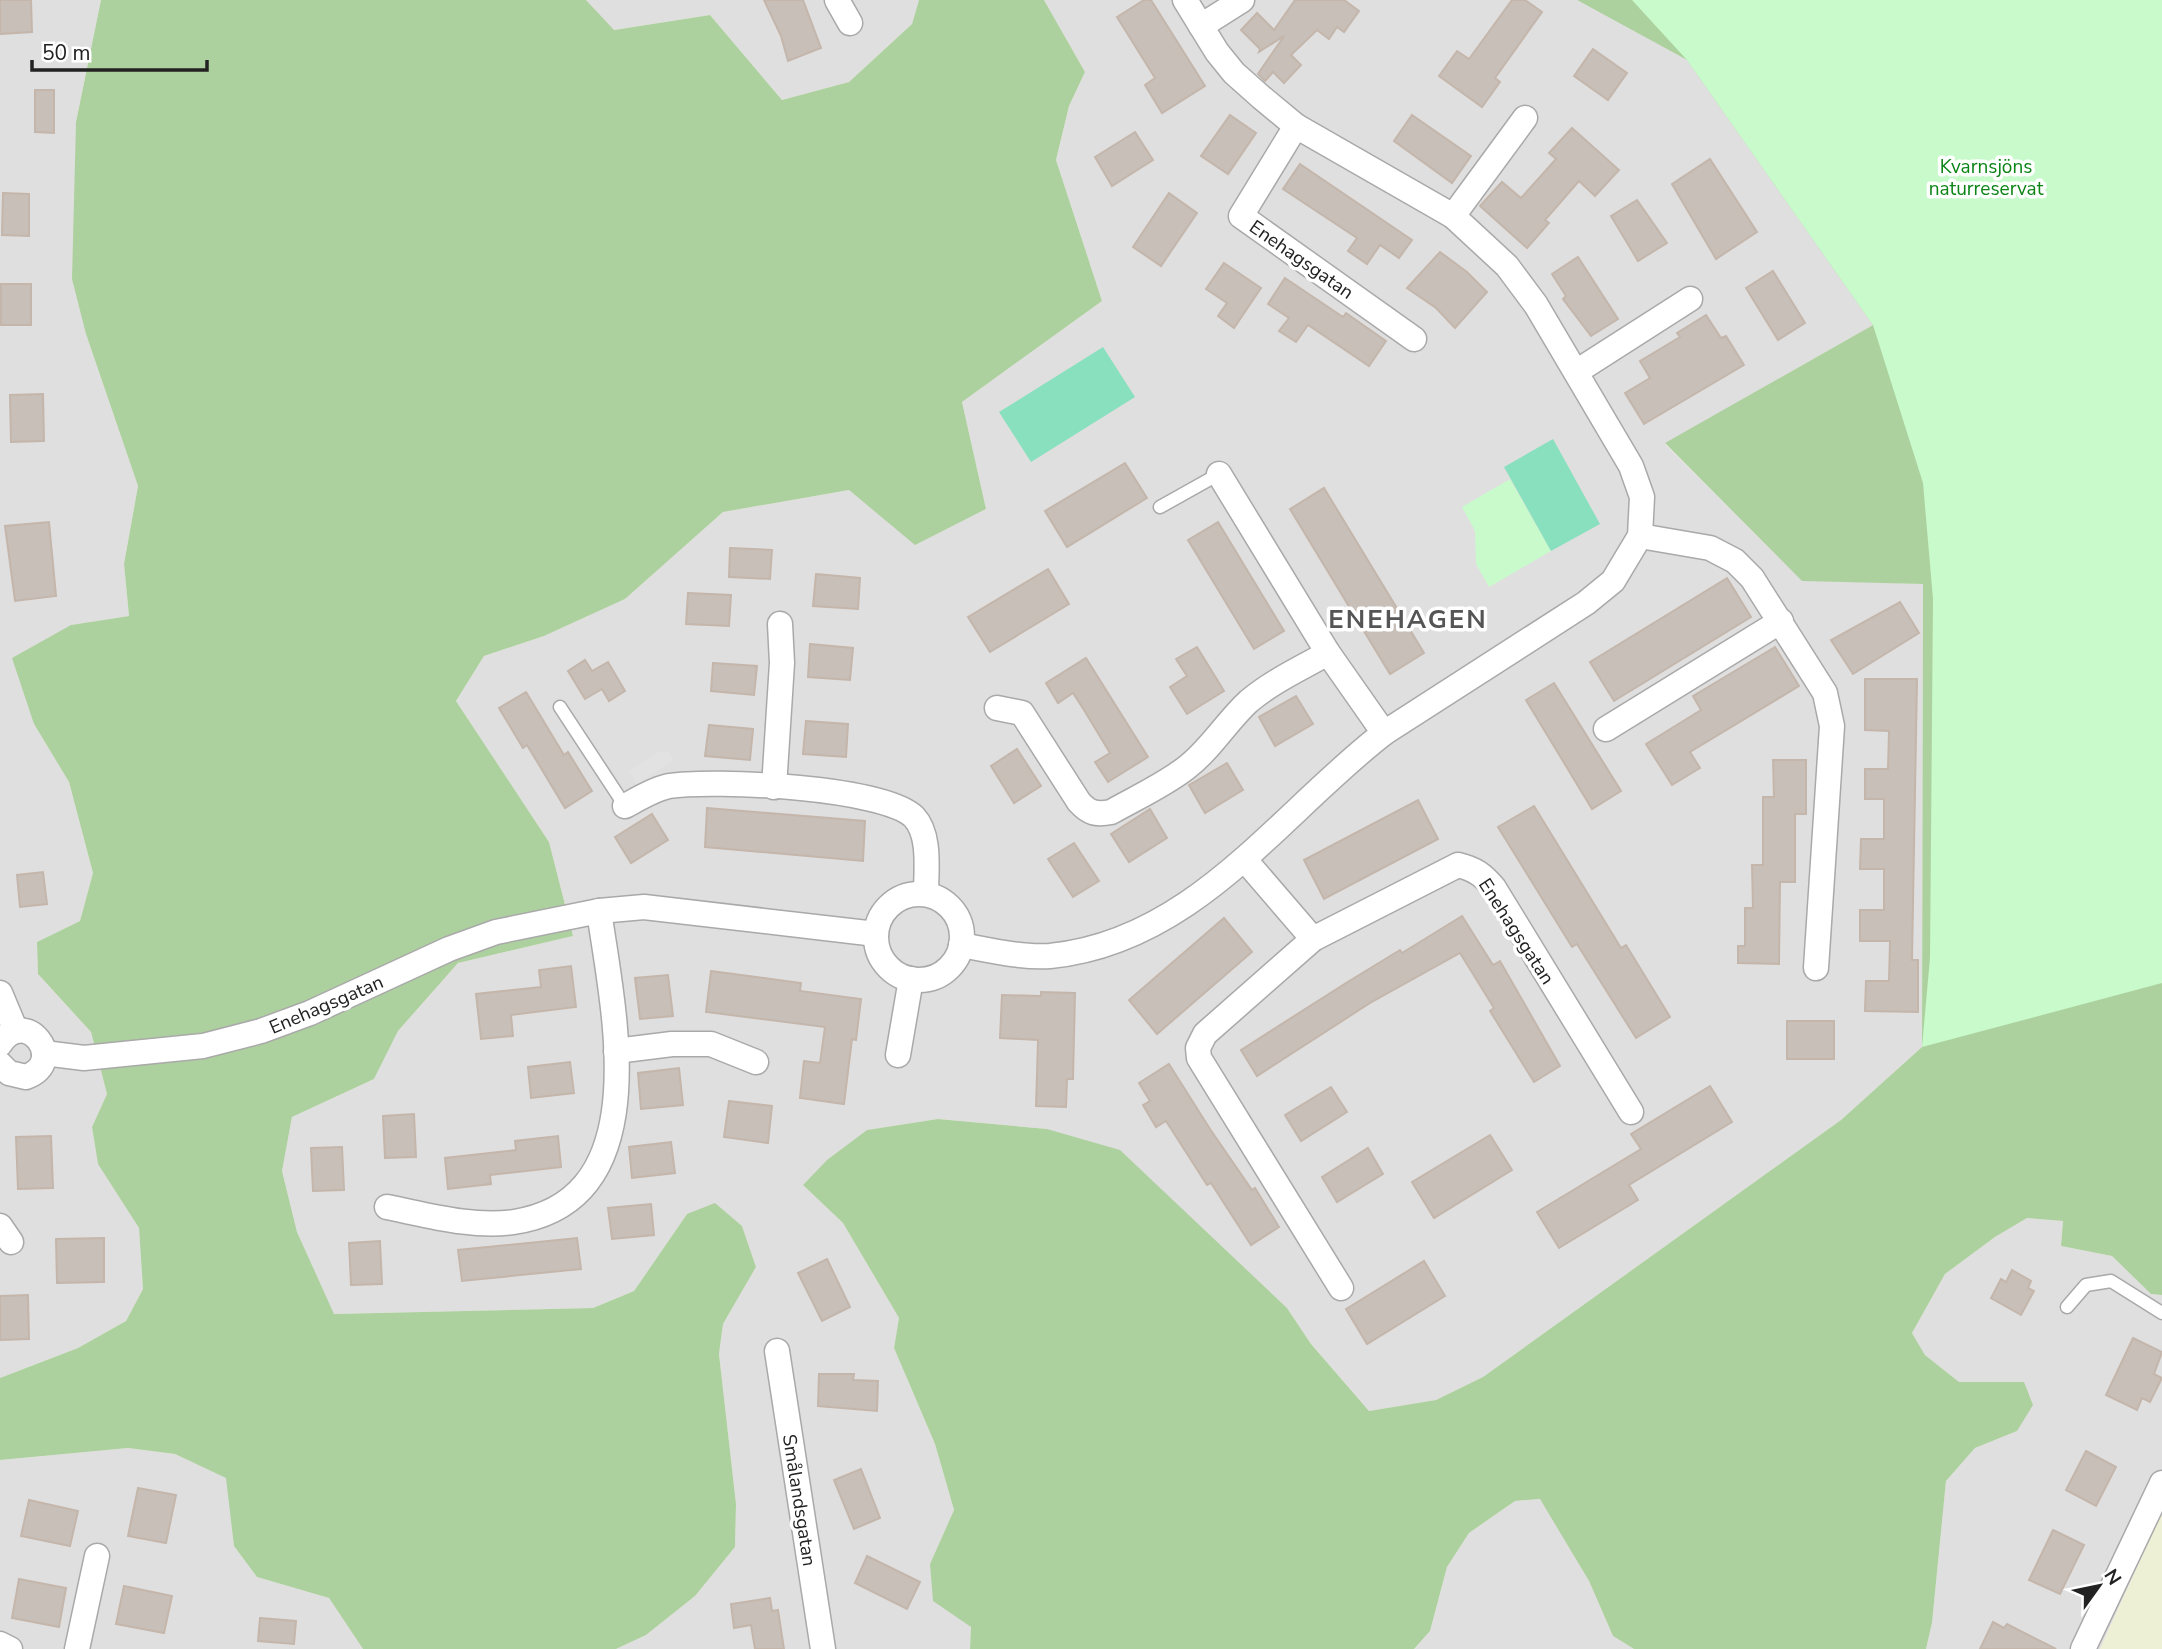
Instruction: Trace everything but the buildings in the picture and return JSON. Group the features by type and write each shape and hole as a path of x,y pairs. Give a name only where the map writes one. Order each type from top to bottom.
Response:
{"street":[{"path":"836,0 850,23"},
{"path":"961,945 1048,956 1094,948 1172,913 1219,882 1245,860 1355,755 1384,733 1586,603 1612,581 1640,536 1642,497 1631,466 1536,304 1507,266 1453,216 1296,126 1234,73 1185,0"},
{"path":"1201,26 1242,0"},
{"path":"1453,216 1525,118"},
{"name":"Enehagsgatan","path":"1296,126 1241,216 1414,339"},
{"path":"1576,372 1690,299"},
{"path":"1219,474 1328,653 1384,733"},
{"path":"1640,536 1710,548 1735,561 1752,578 1825,693 1832,726 1816,968"},
{"path":"1606,729 1781,621"},
{"path":"774,787 782,663 780,624"},
{"path":"997,708 1022,713 1079,802 1089,813 1101,814 1111,812 1184,769 1208,749 1222,728 1249,702 1276,682 1328,653"},
{"path":"625,806 664,787 688,784 774,787 866,797 901,808 915,818 925,845 926,894"},
{"path":"1245,860 1313,939"},
{"name":"Enehagsgatan","path":"1341,1287 1199,1058 1198,1048 1205,1034 1313,939 1458,865 1471,868 1482,874 1494,888 1631,1112"},
{"path":"910,894 926,894 940,899 952,909 961,930 961,945 952,963 943,972 924,979 911,979 896,973 885,963 878,949 876,934 884,912 895,901 910,894"},
{"name":"Enehagsgatan","path":"44,1054 84,1058 133,1055 215,1043 261,1031 310,1013 449,949 496,932 599,911 644,908 876,934"},
{"path":"387,1207 437,1217 515,1222 551,1210 582,1192 604,1156 615,1115 616,1051 599,911"},
{"path":"898,1055 911,979"},
{"path":"0,993 8,1038 34,1034 40,1041 44,1054 41,1066 30,1075 17,1077 2,1070"},
{"path":"616,1051 672,1044 712,1044 755,1062"},
{"name":"Smålandsgatan","path":"777,1351 823,1649"},
{"path":"2083,1649 2162,1483"},
{"path":"76,1649 97,1556"},
{"path":"0,1644 10,1649"}],"lane":[{"path":"1160,507 1219,474"},
{"path":"560,707 625,806"},
{"path":"2067,1307 2086,1286 2111,1282 2162,1313"}],"shaded area":[{"path":"0,0 101,0 76,122 86,334 138,486 124,564 129,616 71,625 34,724 69,782 93,873 80,921 37,942 38,974 91,1032 107,1094 92,1127 98,1163 139,1228 143,1289 126,1321 78,1348 0,1378"},
{"path":"586,0 919,0 912,24 849,82 782,100 710,15 613,30"},
{"path":"1044,0 1577,0 1687,60 1873,325 1665,444 1802,580 1923,584 1922,1047 1841,1120 1483,1377 1436,1400 1369,1411 1311,1344 1287,1308 1047,1129 939,1119 867,1130 803,1185 843,1223 899,1318 894,1348 935,1444 954,1510 930,1564 971,1628 970,1649 616,1649 646,1635 695,1596 735,1547 736,1504 719,1354 723,1324 756,1267 742,1226 687,1214 634,1291 593,1308 333,1314 297,1232 282,1171 292,1117 374,1079 398,1031 458,963 573,936 549,842 456,701 484,656 544,636 625,599 723,512 849,490 915,544 986,509 962,402 1102,301 1056,160 1069,106 1085,72"},
{"path":"660,751 669,752 674,760 637,784 629,771"},
{"path":"2027,1218 2063,1221 2061,1246 2112,1256 2151,1294 2162,1295 2162,1512 2100,1649 1926,1649 1932,1623 1946,1481 1975,1448 2017,1431 2024,1382 1959,1382 1925,1355 1912,1333 1945,1274 1995,1237"},
{"path":"128,1448 175,1454 227,1478 234,1546 257,1577 329,1598 363,1649 0,1649 0,1460"},
{"path":"1541,1499 1589,1581 1613,1636 1634,1649 1414,1649 1430,1631 1447,1567 1469,1533 1515,1501"}],"green space":[{"path":"101,0 586,0 614,30 710,15 782,100 849,82 912,24 919,0 1044,0 1085,72 1069,106 1056,160 1102,301 962,402 986,509 915,545 849,490 723,512 625,599 544,636 484,656 456,701 549,842 573,936 458,963 398,1031 374,1079 292,1117 282,1171 297,1232 334,1314 593,1308 634,1291 687,1214 715,1203 742,1226 756,1267 723,1324 719,1354 736,1504 735,1547 695,1596 646,1635 616,1649 363,1649 329,1598 257,1577 234,1546 226,1478 175,1454 128,1448 0,1460 0,1378 78,1348 126,1321 143,1289 139,1228 98,1164 92,1127 107,1094 91,1032 38,974 37,942 80,921 93,873 69,782 34,724 12,658 71,625 129,616 124,564 138,486 86,334 72,279 76,122"},
{"path":"1577,0 2162,0 2162,1295 2151,1294 2112,1256 2061,1246 2063,1221 2027,1218 1995,1237 1945,1274 1912,1333 1925,1355 1959,1382 2024,1382 2033,1405 2017,1431 1975,1448 1946,1481 1932,1623 1926,1649 1634,1649 1613,1636 1589,1581 1540,1499 1515,1501 1469,1533 1447,1567 1430,1631 1414,1649 970,1649 971,1627 933,1601 930,1564 954,1510 935,1444 894,1348 899,1318 843,1223 803,1185 827,1160 867,1130 938,1119 1047,1129 1120,1150 1287,1308 1311,1344 1369,1411 1436,1400 1483,1377 1841,1120 1922,1047 1923,584 1802,581 1665,443 1873,325 1687,60"},
{"name":"Kvarnsjöns naturreservat","path":"1632,0 2162,0 2162,983 1922,1047 1930,958 1933,599 1923,483 1873,325 1687,60"},
{"path":"1103,347 1135,397 1031,462 999,412"},
{"path":"1553,439 1600,524 1551,551 1504,467"},
{"path":"1510,479 1551,551 1489,587 1476,564 1475,531 1462,507"},
{"path":"2162,1512 2162,1649 2100,1649"}],"district":[{"name":"ENEHAGEN","path":"1408,619"}]}
